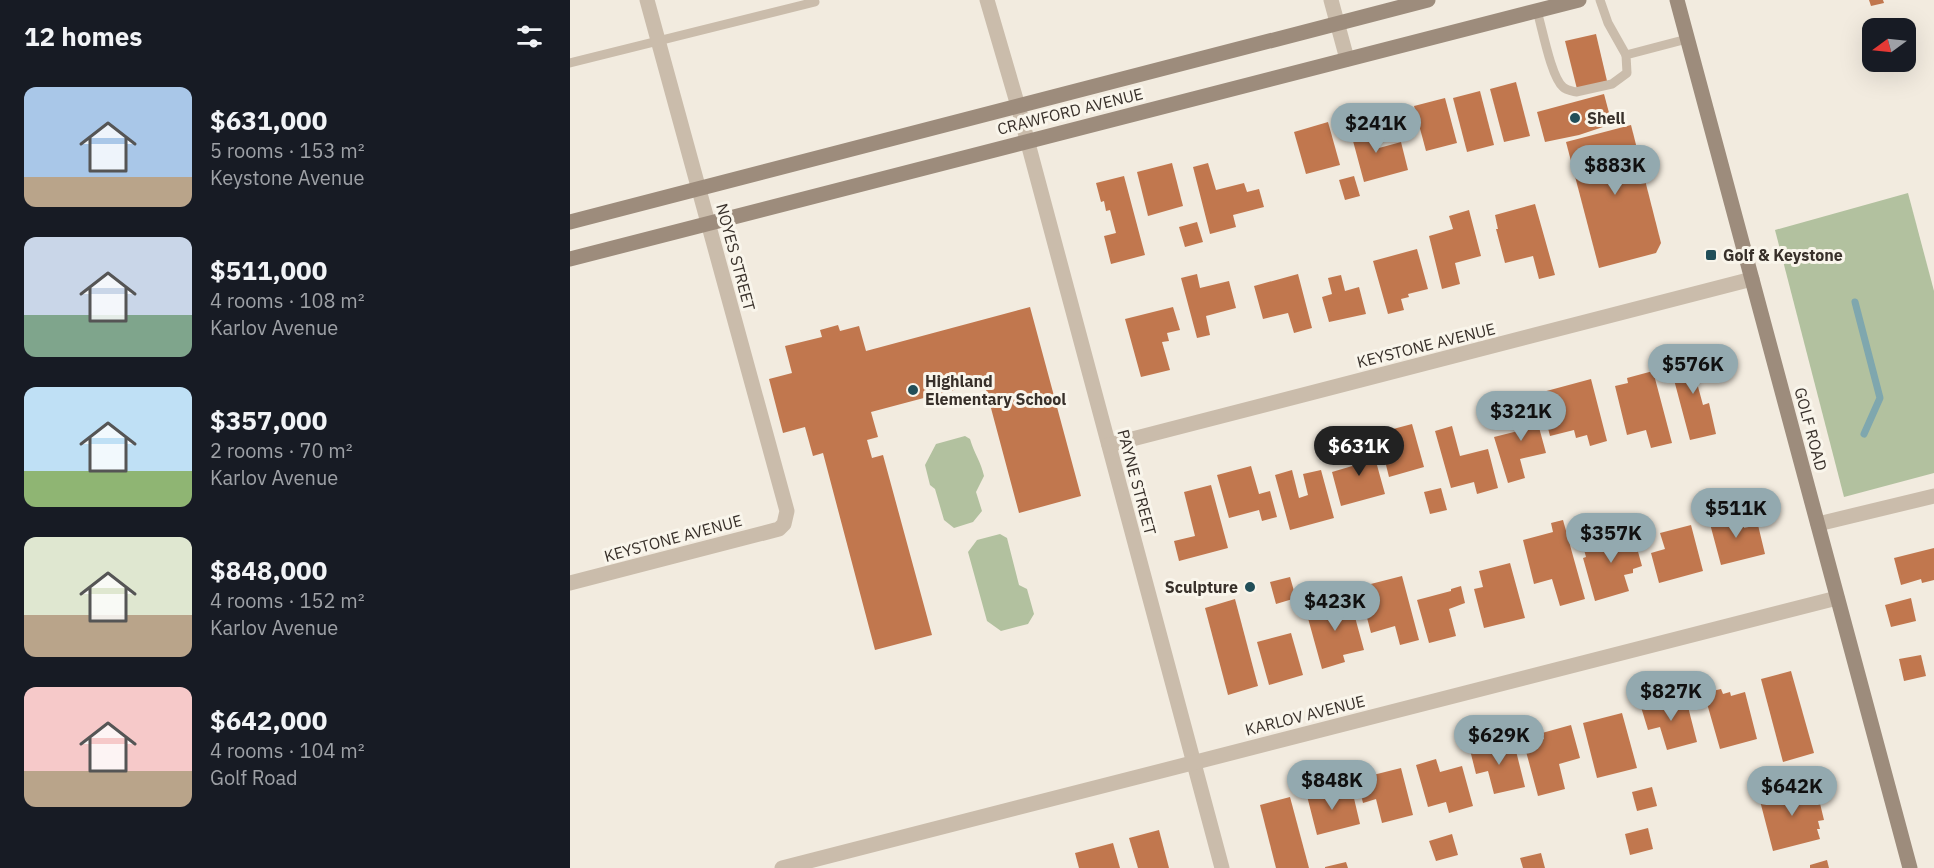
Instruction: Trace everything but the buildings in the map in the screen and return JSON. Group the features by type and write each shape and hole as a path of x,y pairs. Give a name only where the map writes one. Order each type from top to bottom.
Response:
{"main road":[{"name":"CRAWFORD AVENUE","path":"570,222 1428,0"},
{"name":"CRAWFORD AVENUE","path":"570,259 1579,0"},
{"name":"GOLF ROAD","path":"1677,0 1910,868"}],"street":[{"name":"NOYES STREET","path":"647,0 787,511 784,524"},
{"name":"PAYNE STREET","path":"987,0 1018,106 1222,868"},
{"path":"1331,0 1347,59"},
{"name":"KEYSTONE AVENUE","path":"1109,445 1752,279"},
{"path":"1818,524 1934,496"},
{"name":"KEYSTONE AVENUE","path":"570,583 779,529 784,524"},
{"name":"KARLOV AVENUE","path":"782,868 1838,598"}],"lane":[{"path":"570,63 815,2 814,0"},
{"path":"1538,10 1554,72 1562,87 1576,92 1612,84 1627,73 1626,55 1608,23 1600,0"},
{"path":"1626,55 1688,39"}],"green space":[{"path":"1908,193 1934,291 1934,473 1844,497 1775,230"},
{"path":"965,436 970,439 984,476 976,492 982,511 973,522 954,528 944,520 935,489 930,485 925,465 936,444"},
{"path":"1000,534 1007,538 1019,585 1027,589 1034,614 1028,624 1001,631 987,621 968,552 977,540"}],"waterway":[{"path":"1855,302 1880,398 1864,434"}],"place":[{"name":"Shell","path":"1575,118"},
{"name":"Golf & Keystone","path":"1711,255"},
{"name":"Highland Elementary School","path":"913,390"},
{"name":"Sculpture","path":"1250,587"}]}
